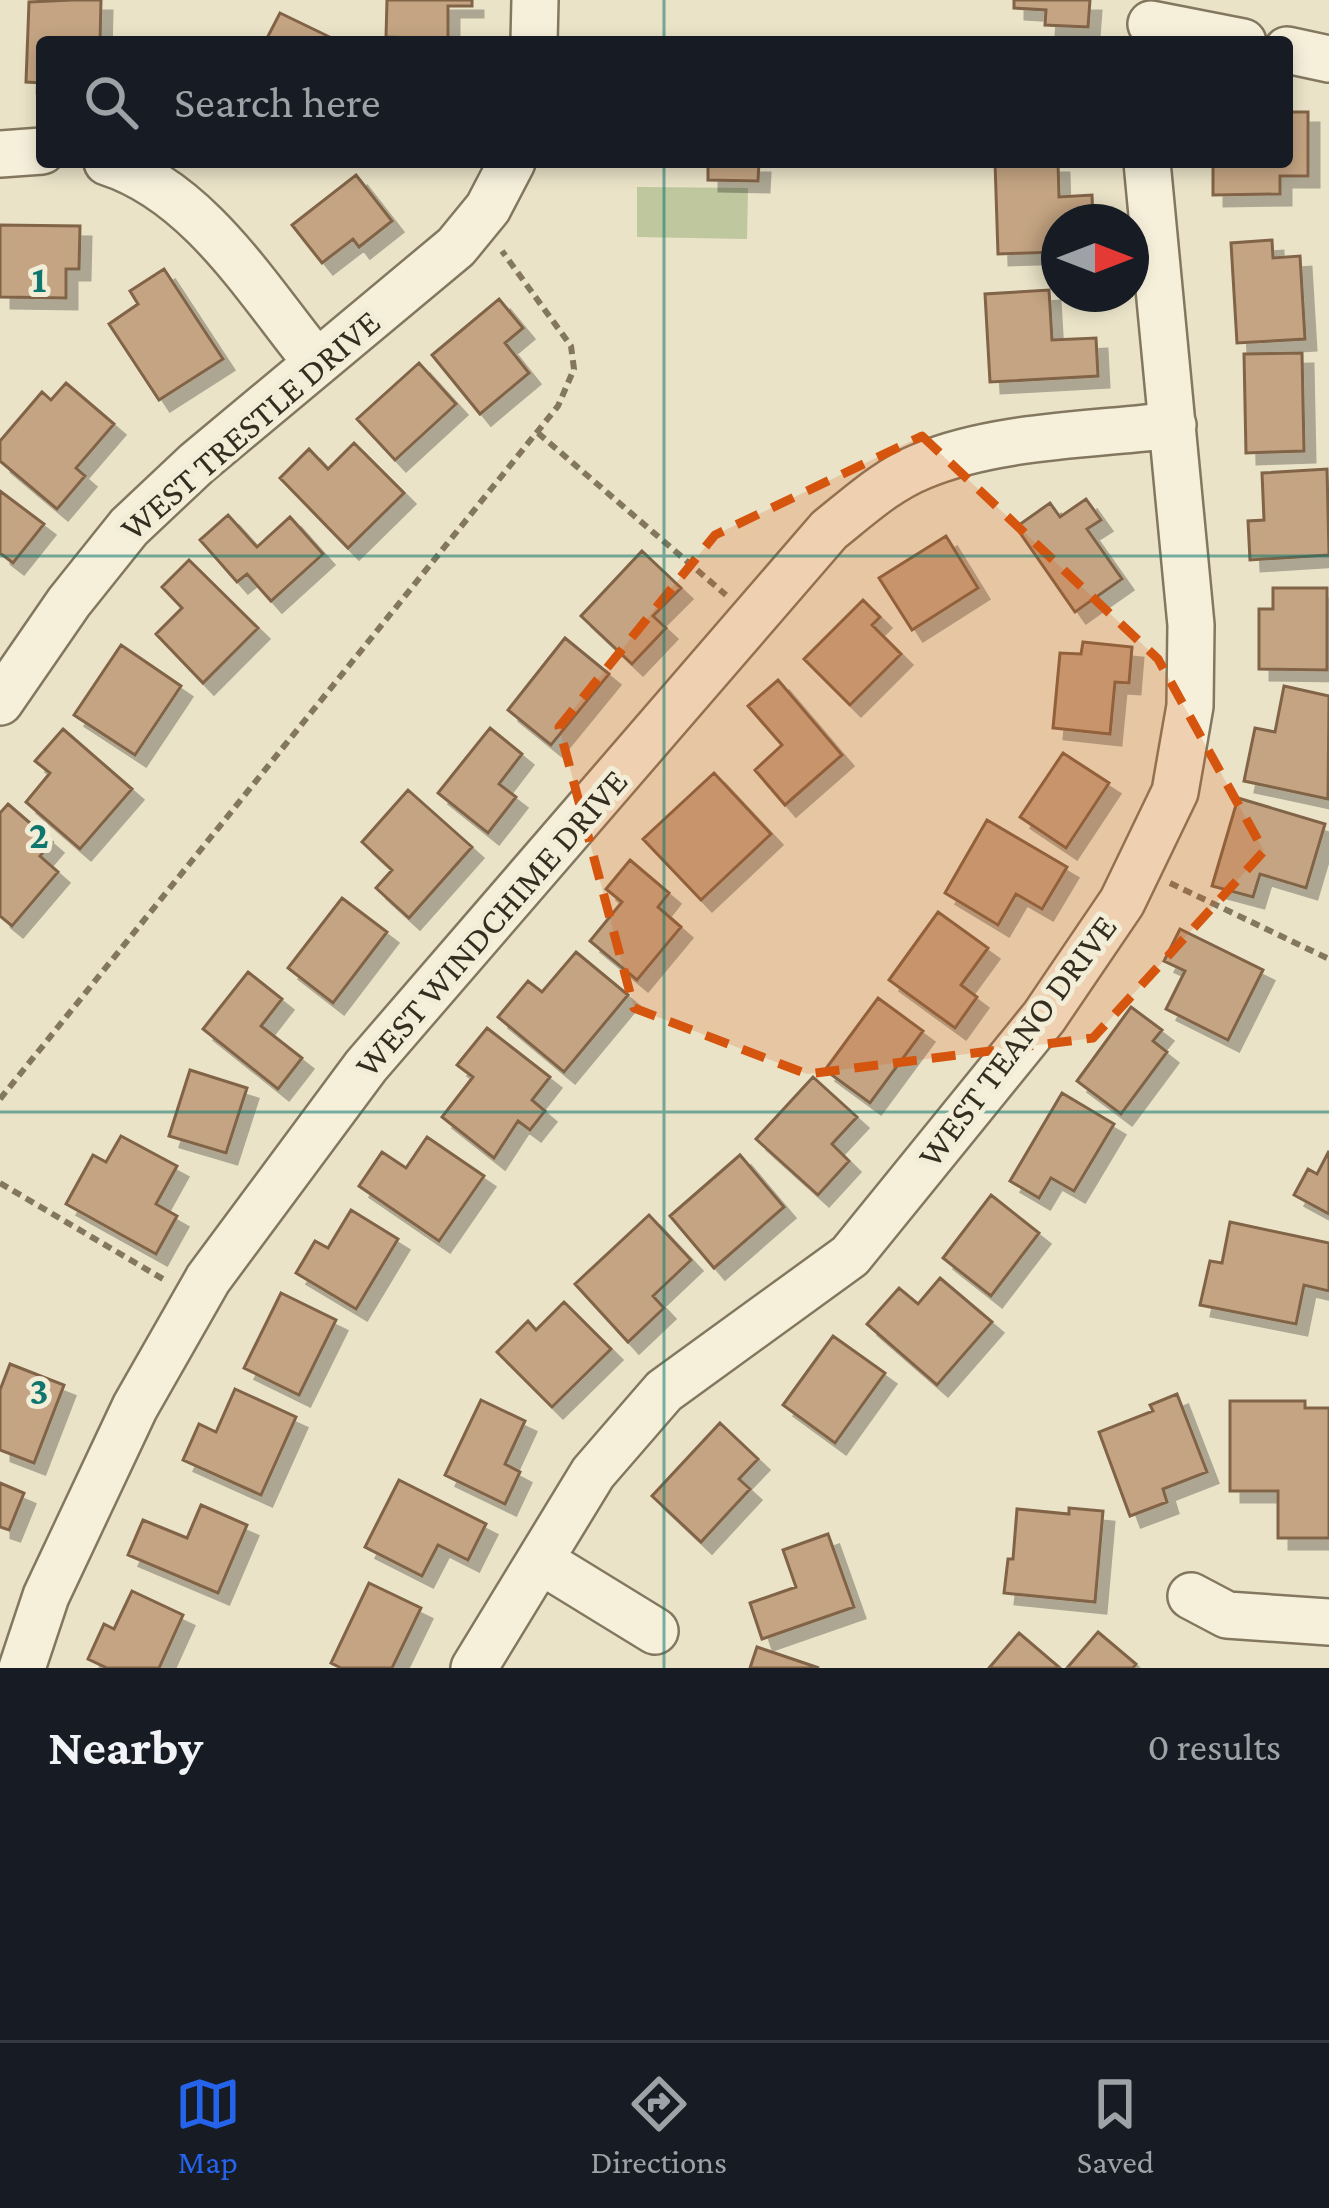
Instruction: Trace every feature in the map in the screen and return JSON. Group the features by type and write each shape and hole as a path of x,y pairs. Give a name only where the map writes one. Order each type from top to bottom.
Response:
{"street":[{"path":"534,36 535,0"},
{"path":"1153,22 1217,36"},
{"path":"1293,51 1329,58"},
{"path":"0,154 36,151"},
{"path":"126,168 169,193 207,230 317,363"},
{"name":"WEST TRESTLE DRIVE","path":"0,702 69,602 129,527 196,463 456,247 508,168"},
{"name":"WEST TEANO DRIVE","path":"474,1668 592,1473 664,1390 850,1256 1044,1017 1122,902 1175,791 1190,706 1191,625 1148,168"},
{"name":"WEST WINDCHIME DRIVE","path":"22,1668 46,1596 135,1407 196,1300 366,1066 830,530 884,486 920,466 972,450 1173,425"},
{"path":"542,1561 655,1631"},
{"path":"1191,1597 1227,1615 1329,1622"}],"path":[{"path":"0,1100 558,406 574,369 571,346 476,221"},
{"path":"538,433 753,618"},
{"path":"1165,880 1329,959"},
{"path":"0,1183 196,1300"}],"highlighted area":[{"path":"922,436 1158,659 1264,851 1093,1038 807,1074 634,1008 559,727 715,535"}],"green space":[{"path":"637,187 748,188 747,239 637,237"}],"building":[{"path":"101,0 100,36 36,36 36,83 26,82 29,2"},
{"path":"387,0 472,0 472,6 448,6 448,36 386,36"},
{"path":"1014,0 1090,0 1088,27 1045,25 1046,10 1014,8"},
{"path":"280,13 328,36 268,36"},
{"path":"1293,112 1308,112 1308,176 1280,176 1280,194 1213,195 1213,168 1293,168"},
{"path":"708,168 759,168 758,181 708,180"},
{"path":"995,168 1058,168 1059,197 1092,195 1092,204 1041,204 1041,253 998,254"},
{"path":"356,175 392,221 359,247 353,239 322,263 292,225"},
{"path":"0,225 80,226 79,269 66,269 66,298 0,297"},
{"path":"1272,240 1273,258 1300,256 1305,339 1237,343 1231,243"},
{"path":"164,269 223,359 159,400 109,324 138,304 130,291"},
{"path":"1041,290 1041,312 1050,312 1052,340 1096,338 1098,376 990,382 985,294"},
{"path":"499,299 523,328 505,343 529,373 480,414 432,355"},
{"path":"1302,353 1304,451 1246,453 1244,354"},
{"path":"419,363 456,404 395,460 357,419"},
{"path":"66,383 114,424 76,468 85,476 57,509 0,461 0,441 42,392 51,400"},
{"path":"354,443 404,493 348,548 280,478 309,449 328,469"},
{"path":"1327,469 1329,555 1250,560 1248,521 1264,520 1262,473"},
{"path":"0,491 44,524 13,563 0,553"},
{"path":"1086,499 1101,520 1087,529 1122,579 1075,612 1016,527 1050,503 1060,517"},
{"path":"228,515 257,547 290,517 323,554 271,601 247,574 237,582 200,540"},
{"path":"946,536 978,588 912,630 879,578"},
{"path":"642,551 681,588 653,616 666,628 632,664 581,616"},
{"path":"189,560 258,628 203,683 156,634 182,608 162,587"},
{"path":"1273,588 1327,588 1327,670 1259,669 1259,609 1273,609"},
{"path":"863,600 880,617 872,625 901,654 850,705 804,659"},
{"path":"565,638 609,674 551,745 508,710"},
{"path":"1083,642 1132,647 1129,683 1115,682 1110,734 1053,728 1060,653 1081,654"},
{"path":"121,645 181,686 135,755 74,715"},
{"path":"778,680 842,755 785,805 755,770 782,745 748,706"},
{"path":"1284,686 1329,696 1328,799 1244,781 1255,728 1275,732"},
{"path":"490,728 522,754 499,784 516,797 488,833 438,793"},
{"path":"63,729 132,789 80,849 26,802 50,773 35,761"},
{"path":"1063,753 1109,783 1066,848 1020,817"},
{"path":"714,773 771,834 701,900 643,839"},
{"path":"408,790 472,847 409,918 376,888 392,870 362,842"},
{"path":"1238,798 1325,824 1306,888 1260,874 1253,897 1212,886"},
{"path":"8,804 52,842 40,856 58,872 12,926 0,916 0,813"},
{"path":"987,820 1067,867 1042,909 1016,894 998,925 945,893"},
{"path":"630,860 669,893 658,907 681,927 637,980 590,941 622,902 606,889"},
{"path":"342,898 387,932 333,1003 288,968"},
{"path":"938,912 988,948 961,985 977,997 955,1028 889,980"},
{"path":"1180,929 1263,970 1228,1040 1166,1009 1185,971 1164,961"},
{"path":"576,952 628,995 564,1072 498,1017 528,981 542,992"},
{"path":"248,972 282,999 261,1026 302,1058 278,1089 203,1029"},
{"path":"878,998 923,1031 870,1103 825,1070"},
{"path":"1131,1007 1162,1030 1153,1041 1167,1052 1121,1114 1077,1081"},
{"path":"487,1028 550,1077 532,1100 545,1111 530,1130 518,1121 494,1158 442,1117 473,1077 457,1065"},
{"path":"190,1070 247,1088 226,1153 169,1136"},
{"path":"813,1077 857,1117 832,1144 849,1161 818,1195 756,1139"},
{"path":"1062,1093 1114,1124 1074,1191 1051,1178 1039,1198 1010,1181"},
{"path":"121,1136 177,1166 156,1204 177,1216 156,1254 66,1204 93,1155 106,1162"},
{"path":"427,1137 484,1176 439,1241 359,1186 382,1152 406,1168"},
{"path":"1329,1151 1329,1214 1294,1195 1308,1169 1317,1174"},
{"path":"740,1155 784,1207 714,1268 670,1216"},
{"path":"991,1195 1039,1233 991,1296 943,1258"},
{"path":"351,1210 398,1239 356,1309 296,1273 315,1241 328,1248"},
{"path":"649,1215 691,1260 653,1296 664,1308 628,1342 575,1284"},
{"path":"1230,1222 1329,1243 1329,1291 1304,1285 1296,1324 1200,1305 1210,1261 1222,1263"},
{"path":"940,1278 992,1322 937,1385 867,1324 899,1288 918,1304"},
{"path":"281,1293 336,1320 299,1395 244,1368"},
{"path":"564,1302 611,1349 552,1407 497,1352 528,1321 536,1330"},
{"path":"833,1336 885,1373 835,1443 783,1405"},
{"path":"10,1364 64,1385 34,1463 0,1450 0,1390"},
{"path":"235,1389 296,1417 261,1495 183,1460 199,1424 216,1432"},
{"path":"1177,1394 1207,1472 1163,1489 1167,1502 1130,1516 1099,1432 1153,1411 1150,1405"},
{"path":"481,1400 525,1421 505,1464 520,1472 505,1504 445,1475"},
{"path":"1230,1401 1305,1401 1305,1408 1329,1408 1329,1538 1278,1538 1278,1491 1230,1491"},
{"path":"720,1423 758,1459 739,1479 750,1489 701,1542 652,1496"},
{"path":"399,1480 486,1524 468,1560 438,1545 422,1576 365,1547"},
{"path":"0,1483 24,1493 9,1530 0,1527"},
{"path":"201,1505 247,1525 218,1593 128,1555 143,1520 187,1538"},
{"path":"1069,1508 1103,1511 1095,1602 1004,1593 1008,1559 1013,1559 1017,1509 1069,1514"},
{"path":"828,1534 854,1607 762,1639 750,1603 796,1587 783,1550"},
{"path":"369,1583 421,1608 392,1668 341,1668 331,1663"},
{"path":"132,1591 183,1615 159,1668 107,1668 88,1659 104,1624 114,1629"},
{"path":"1098,1632 1136,1664 1133,1668 1067,1668"},
{"path":"1019,1633 1060,1668 989,1668"},
{"path":"757,1647 819,1668 750,1668"}]}
